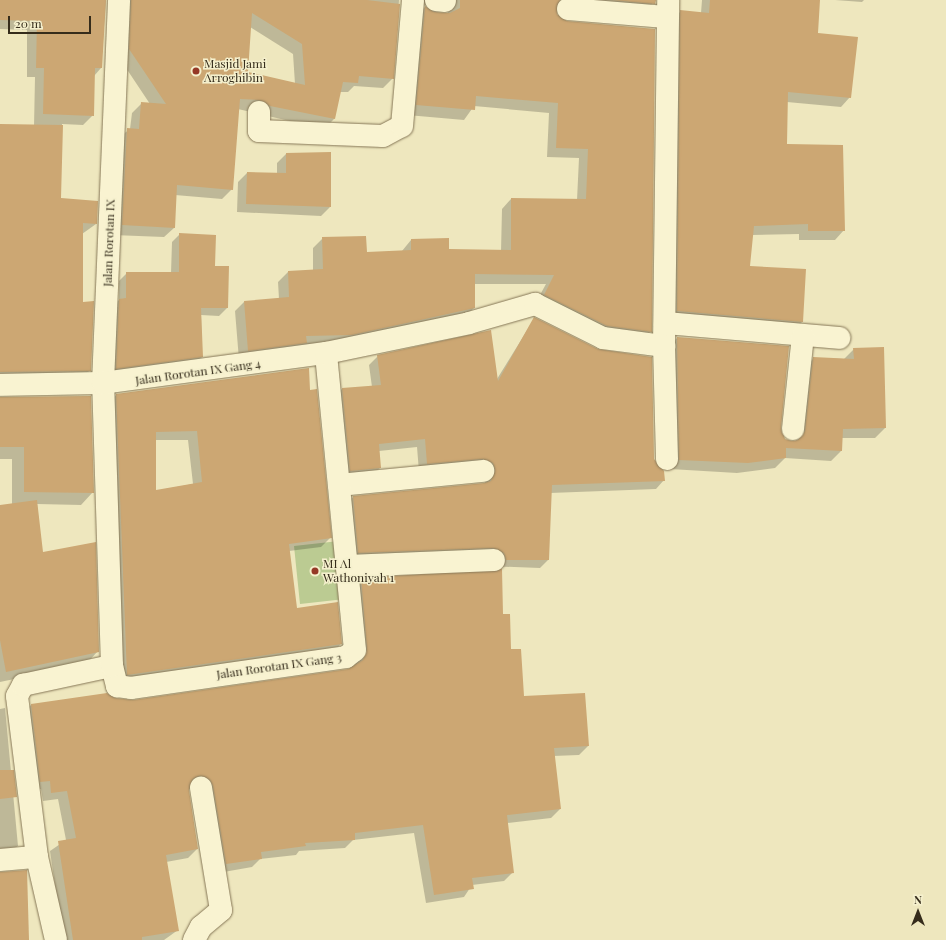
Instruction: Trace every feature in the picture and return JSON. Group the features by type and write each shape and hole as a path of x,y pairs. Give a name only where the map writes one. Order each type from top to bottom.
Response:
{"street":[{"name":"Jalan Rorotan IX","path":"103,383 118,0"},
{"path":"259,112 259,131 383,136 402,126 413,0"},
{"path":"568,9 667,9 668,164 664,346 666,459"},
{"name":"Jalan Rorotan IX Gang 4","path":"103,383 128,382 326,353 470,323 535,304 602,338 664,346"},
{"path":"665,323 839,338"},
{"path":"793,429 803,336"},
{"name":"Jalan Rorotan IX Gang 3","path":"112,666 114,681 122,689 346,657 356,647 326,353"},
{"path":"0,384 103,383 112,666 23,685 17,696 37,857 56,940"},
{"path":"339,485 483,471"},
{"path":"347,566 494,560"},
{"path":"194,940 200,927 221,910 200,788"},
{"path":"0,860 37,857"}],"green space":[{"path":"339,541 345,599 300,604 294,546"}],"building":[{"path":"0,0 106,0 102,68 95,68 94,116 43,114 44,68 36,68 37,21 0,20"},
{"path":"131,0 367,0 400,4 394,79 359,76 358,83 343,82 335,119 270,106 259,100 240,99 233,190 177,185 175,228 122,225 127,128 139,129 141,102 166,104 129,49","holes":["252,13 302,44 305,85 248,72"]},
{"path":"460,0 560,0 557,14 567,21 655,29 652,332 607,326 544,295 554,275 475,274 475,308 352,335 306,336 307,343 248,351 244,301 289,297 288,271 323,269 322,237 366,236 367,252 411,250 411,239 449,238 449,249 511,250 511,198 586,199 588,149 556,148 558,103 476,96 475,110 416,105 425,6 434,12 450,13 460,8"},
{"path":"611,0 656,0 655,4"},
{"path":"710,0 820,0 818,33 858,37 851,98 788,92 787,144 843,145 845,231 808,231 808,224 754,226 750,266 806,269 803,322 677,311 680,10 709,13"},
{"path":"0,124 63,125 61,198 98,201 97,224 83,223 83,302 94,301 91,371 0,372"},
{"path":"331,152 331,207 246,204 247,172 286,173 286,153"},
{"path":"179,233 216,235 215,266 229,266 228,308 201,308 203,357 116,369 119,299 126,298 126,272 179,272"},
{"path":"534,317 598,349 652,357 654,459 664,471 665,481 552,485 549,560 506,560 504,553 493,548 358,553 353,496 484,483 491,481 495,470 493,463 482,459 427,464 425,439 379,444 381,468 350,471 342,388 381,385 377,355 491,330 498,381"},
{"path":"677,337 789,346 781,428 785,439 792,441 798,440 805,431 813,357 854,359 853,348 884,347 886,428 843,429 842,451 786,448 786,458 748,463 679,460"},
{"path":"309,368 310,390 317,389 332,538 289,544 297,608 338,602 342,644 127,675 116,394","holes":["197,431 202,482 156,490 156,432"]},
{"path":"91,396 94,493 24,492 24,447 0,447 0,397"},
{"path":"37,500 43,552 96,542 99,652 6,672 0,640 0,505"},
{"path":"502,569 503,614 510,614 511,649 521,649 524,696 585,693 589,746 554,748 561,809 507,815 514,873 472,878 474,889 434,895 423,825 355,833 355,840 305,843 306,846 261,852 262,859 226,864 213,786 210,780 199,776 193,779 189,790 198,849 166,855 179,931 142,937 142,940 73,940 58,841 76,838 67,791 51,793 50,781 40,782 31,704 107,693 115,698 133,700 348,669 363,660 367,649 361,578"},
{"path":"0,770 14,770 17,797 0,799"},
{"path":"27,870 29,940 0,940 0,872"}],"place":[{"name":"Masjid Jami Arroghibin","path":"196,71"},
{"name":"MI Al Wathoniyah 1","path":"315,571"}]}
